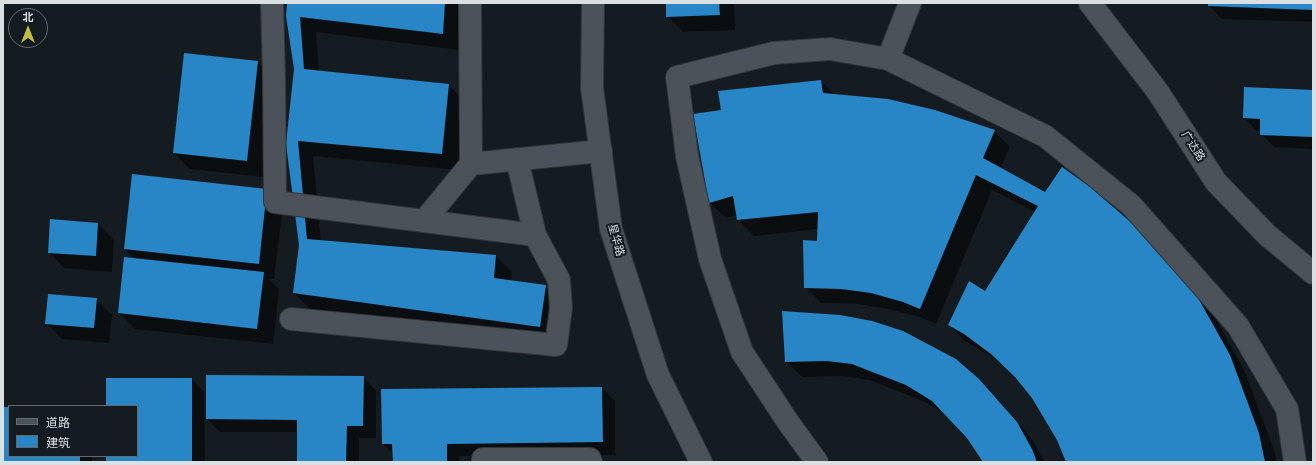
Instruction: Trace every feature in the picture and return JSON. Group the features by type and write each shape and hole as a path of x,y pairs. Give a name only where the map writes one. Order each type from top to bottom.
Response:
{"street":[{"path":"272,3 275,202 535,235"},
{"path":"424,221 471,164 470,3"},
{"name":"星华路","path":"593,3 592,88 611,229 658,376 701,462"},
{"path":"888,59 910,3"},
{"name":"广达路","path":"1090,3 1158,92 1216,182 1267,235 1313,273"},
{"path":"817,462 788,422 742,352 710,259 687,156 677,76 774,52 830,49 888,59 1046,136 1131,204 1238,326 1287,409 1295,462"},
{"path":"471,164 601,151"},
{"path":"291,319 556,345 561,308 559,280 535,235 517,159"},
{"path":"483,462 483,459 590,459 592,462"}],"building":[{"path":"287,3 445,3 443,34 300,17 304,69 449,84 442,154 298,141 307,239 496,255 494,278 546,285 540,327 293,293 299,245 286,144 294,69 286,16"},
{"path":"666,3 719,3 720,15 666,17"},
{"path":"1208,3 1313,3 1313,10 1208,6"},
{"path":"184,53 258,61 247,161 173,153"},
{"path":"821,80 823,93 888,99 935,110 995,130 983,158 1045,192 1062,167 1090,187 1134,225 1192,287 1230,355 1259,433 1265,462 1066,462 1057,440 1032,398 1015,377 991,354 964,334 948,325 969,281 985,291 1038,206 976,175 920,309 903,302 871,293 841,289 804,288 803,240 817,241 818,212 737,220 733,196 709,203 693,114 721,110 718,91"},
{"path":"1244,87 1313,90 1313,137 1260,135 1260,119 1243,118"},
{"path":"132,174 267,189 259,264 124,249"},
{"path":"50,219 98,223 96,256 48,253"},
{"path":"124,257 264,272 257,329 118,313"},
{"path":"48,294 97,298 94,328 45,324"},
{"path":"782,311 840,315 872,321 903,331 956,359 979,379 1017,422 1032,449 1037,462 983,462 967,438 932,401 906,385 852,364 826,361 785,362"},
{"path":"206,375 364,376 363,426 347,426 346,462 297,462 297,420 206,419"},
{"path":"106,378 192,378 192,462 106,462 106,457 138,457 138,405 106,405"},
{"path":"602,387 603,442 447,444 447,462 393,462 392,444 382,444 381,389"},
{"path":"3,407 8,407 8,457 80,457 80,462 3,462"}]}
